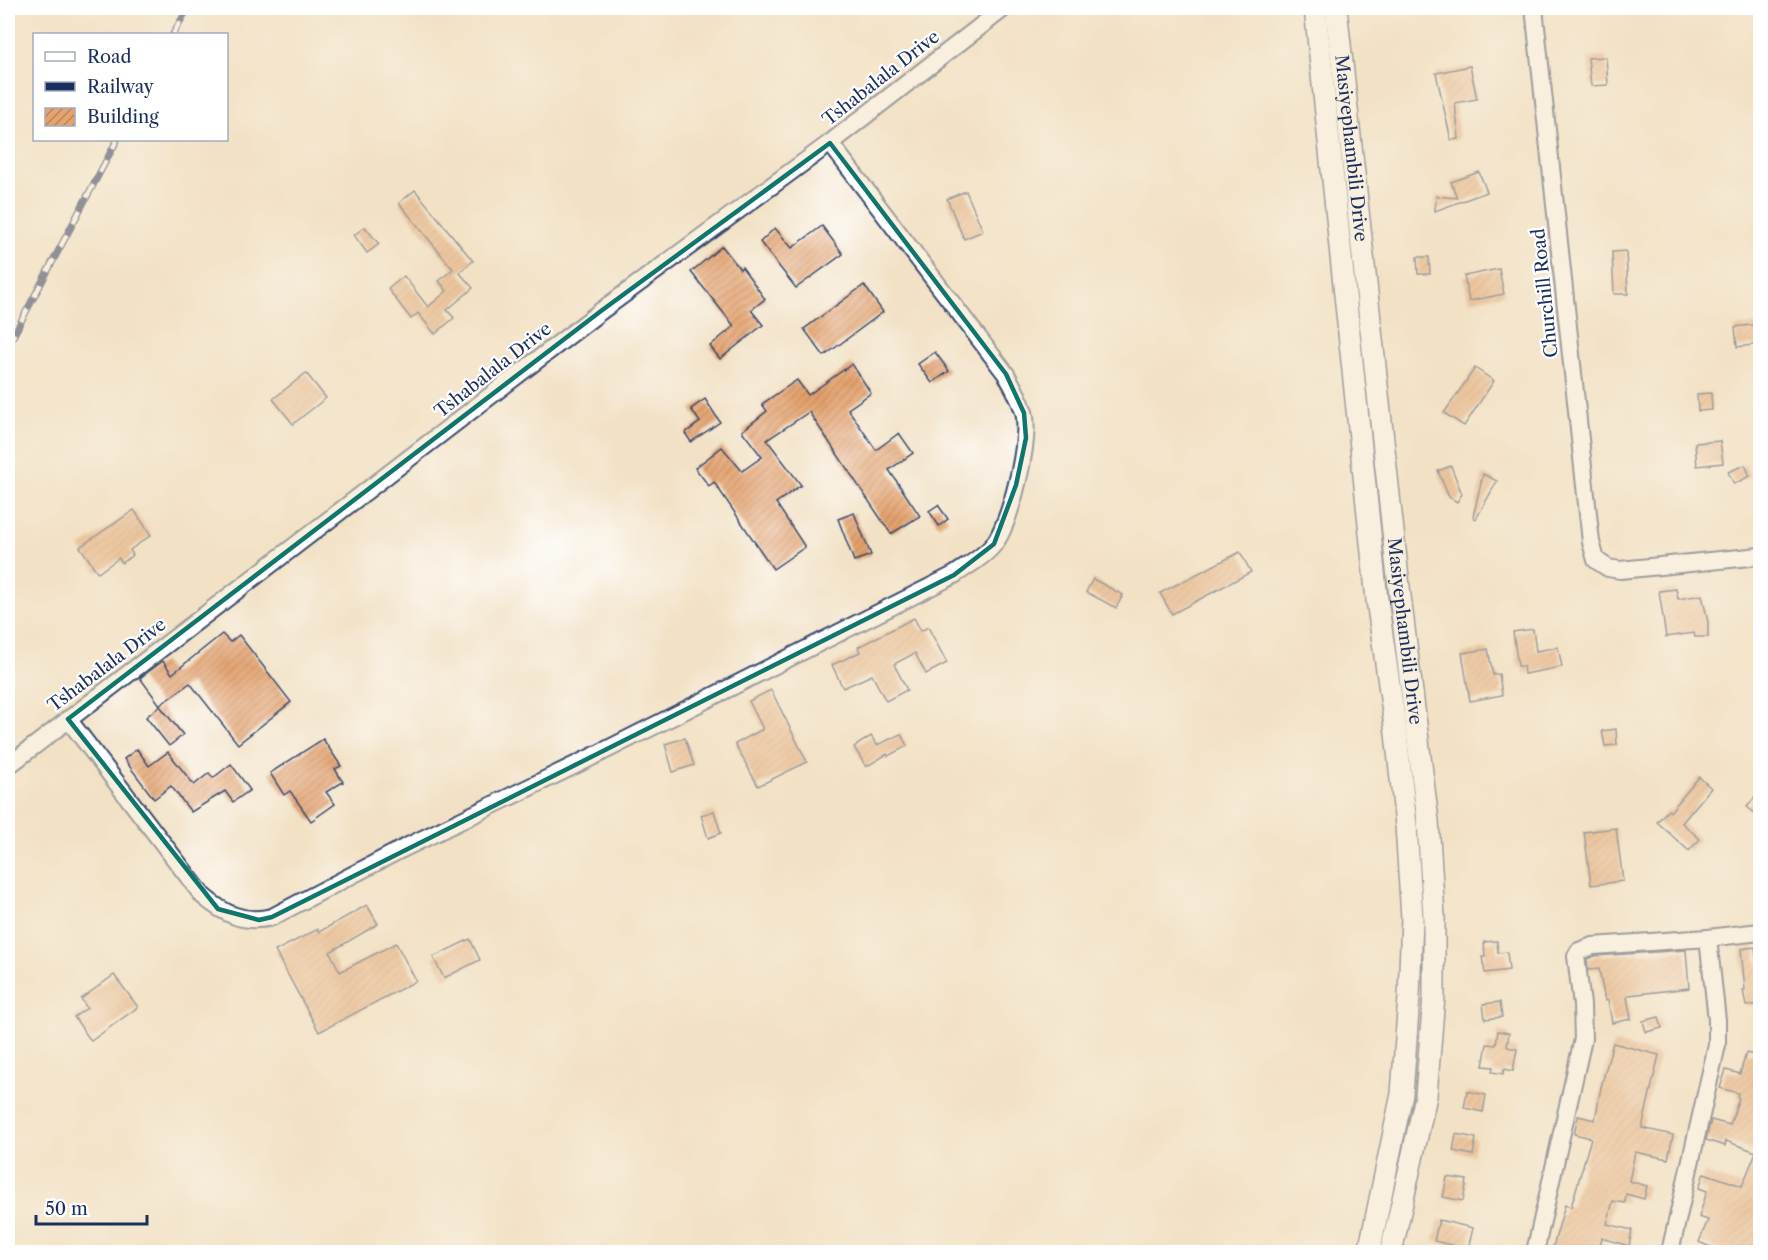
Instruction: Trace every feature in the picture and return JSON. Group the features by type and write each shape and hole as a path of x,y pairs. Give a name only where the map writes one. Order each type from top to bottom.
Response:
{"main road":[{"name":"Masiyephambili Drive","path":"1315,8 1377,600 1406,825 1412,918 1402,1094 1369,1252"},
{"name":"Masiyephambili Drive","path":"1336,8 1400,596 1428,822 1434,916 1434,996 1426,1096 1391,1252"}],"street":[{"name":"Tshabalala Drive","path":"8,766 601,311 830,143 1004,8"},
{"name":"Churchill Road","path":"1534,8 1591,542 1596,560 1608,567 1620,570 1761,556"},
{"path":"68,719 203,896 218,909 233,916 259,920 272,917 400,850 600,753 954,575 983,555 994,544 1007,516 1026,438 1024,413 1006,374 830,143"},
{"path":"1535,1252 1583,1039 1582,1005 1575,964 1579,951 1593,946 1761,932"},
{"path":"1670,1252 1717,1045 1717,1020 1708,938"}],"highlighted area":[{"path":"830,143 1006,374 1024,413 1026,438 1016,485 994,544 954,575 272,917 259,920 218,909 68,719 601,311"}],"building":[{"path":"1606,57 1608,85 1591,86 1588,58"},
{"path":"1470,66 1477,99 1455,103 1459,139 1451,140 1436,73"},
{"path":"1479,172 1487,192 1435,211 1436,196 1457,198 1451,182"},
{"path":"415,190 473,261 459,272 473,288 447,310 454,318 435,334 418,313 411,319 388,289 404,276 428,307 447,291 439,281 453,269 399,203"},
{"path":"966,191 983,231 964,239 947,199"},
{"path":"822,226 843,254 796,288 760,242 775,228 792,248"},
{"path":"365,227 379,244 367,253 354,235"},
{"path":"722,246 740,269 742,267 765,299 751,310 763,325 720,359 710,346 734,326 691,272"},
{"path":"1626,251 1628,294 1614,294 1612,252"},
{"path":"1417,257 1429,257 1430,274 1418,274"},
{"path":"1499,269 1504,294 1469,301 1464,276"},
{"path":"864,285 883,312 824,356 804,329"},
{"path":"1759,324 1761,344 1737,347 1735,327"},
{"path":"935,352 949,371 932,383 918,364"},
{"path":"852,364 871,393 848,409 876,450 899,433 913,453 889,470 920,516 891,534 809,412 767,440 801,485 776,503 805,547 773,569 714,482 709,486 695,468 722,447 742,471 762,457 742,431 767,411 762,404 797,380 808,395"},
{"path":"1475,368 1494,381 1464,426 1444,413"},
{"path":"306,373 326,398 293,424 273,399"},
{"path":"1711,393 1712,410 1698,411 1697,394"},
{"path":"705,399 720,422 691,442 685,433 700,422 691,409"},
{"path":"1720,441 1723,463 1697,466 1695,443"},
{"path":"1745,465 1750,476 1734,484 1728,472"},
{"path":"1451,466 1462,494 1457,502 1449,497 1438,471"},
{"path":"1483,474 1497,481 1476,519 1473,517"},
{"path":"938,505 948,519 939,526 929,511"},
{"path":"134,510 151,535 130,550 133,555 122,563 119,558 98,573 80,547"},
{"path":"854,513 871,555 854,561 838,519"},
{"path":"1240,552 1251,572 1172,614 1160,593"},
{"path":"1093,579 1123,595 1116,608 1086,592"},
{"path":"1676,589 1678,599 1702,595 1708,622 1708,637 1695,637 1694,633 1666,637 1659,591"},
{"path":"914,618 921,631 928,627 947,663 926,674 915,653 894,664 907,690 886,701 872,675 843,688 832,665 860,652 858,647"},
{"path":"1533,629 1536,651 1558,647 1562,667 1524,674 1523,666 1518,666 1513,632"},
{"path":"222,634 230,642 239,635 291,702 238,744 190,683 160,705 140,678 163,661 172,674"},
{"path":"1488,649 1493,675 1499,674 1502,695 1470,701 1462,653"},
{"path":"771,690 807,762 758,786 735,744 763,729 749,701"},
{"path":"160,706 183,735 169,746 146,717"},
{"path":"1616,729 1617,745 1605,746 1602,731"},
{"path":"901,734 907,746 888,756 887,754 866,767 854,747 871,736 877,745"},
{"path":"685,738 694,765 673,772 665,744"},
{"path":"323,739 341,766 335,769 343,782 326,792 335,804 311,821 290,791 284,795 270,773"},
{"path":"137,749 149,766 168,752 194,785 209,773 213,778 231,764 250,790 233,802 225,791 191,812 171,786 154,799 124,759"},
{"path":"1699,777 1711,788 1682,823 1700,839 1689,851 1657,822 1668,810 1670,812"},
{"path":"1761,790 1761,818 1747,807"},
{"path":"714,811 721,833 708,838 701,815"},
{"path":"1616,828 1623,881 1591,885 1584,832"},
{"path":"367,905 378,924 330,952 340,972 396,943 416,981 319,1032 275,951 318,929 319,932"},
{"path":"470,939 480,960 444,978 433,957"},
{"path":"1497,941 1498,953 1507,952 1509,970 1485,973 1482,957 1485,957 1484,942"},
{"path":"1755,947 1757,963 1759,962 1761,1004 1746,1006 1741,949"},
{"path":"1686,950 1689,988 1629,995 1627,997 1631,1019 1612,1023 1599,969 1588,970 1587,959 1595,956"},
{"path":"114,975 138,1007 91,1041 74,1017 87,1008 81,999"},
{"path":"1500,1002 1502,1017 1485,1019 1483,1004"},
{"path":"1659,1017 1662,1028 1646,1032 1643,1021"},
{"path":"1498,1031 1509,1033 1507,1047 1517,1049 1513,1071 1504,1069 1503,1074 1492,1072 1493,1067 1483,1066 1487,1044 1496,1045"},
{"path":"1613,1043 1659,1055 1642,1128 1673,1135 1668,1159 1635,1152 1629,1181 1647,1186 1644,1199 1626,1194 1625,1203 1613,1201 1607,1224 1632,1230 1629,1246 1602,1238 1598,1252 1559,1252 1552,1250 1565,1205 1571,1207 1591,1138 1574,1134 1578,1116 1595,1120"},
{"path":"1746,1053 1761,1057 1761,1239 1757,1238 1752,1252 1733,1252 1722,1248 1720,1251 1699,1242 1708,1220 1699,1217 1707,1191 1699,1188 1704,1173 1742,1186 1756,1152 1726,1141 1725,1146 1706,1140 1711,1120 1730,1125 1739,1098 1738,1093 1720,1088 1726,1070 1740,1074"},
{"path":"1467,1091 1486,1095 1483,1112 1464,1108"},
{"path":"1456,1134 1476,1138 1473,1155 1453,1151"},
{"path":"1447,1177 1467,1180 1463,1201 1443,1197"},
{"path":"1439,1220 1473,1228 1468,1249 1434,1241"}],"railway":[{"path":"174,33 188,8"},
{"path":"8,346 116,141"}]}
